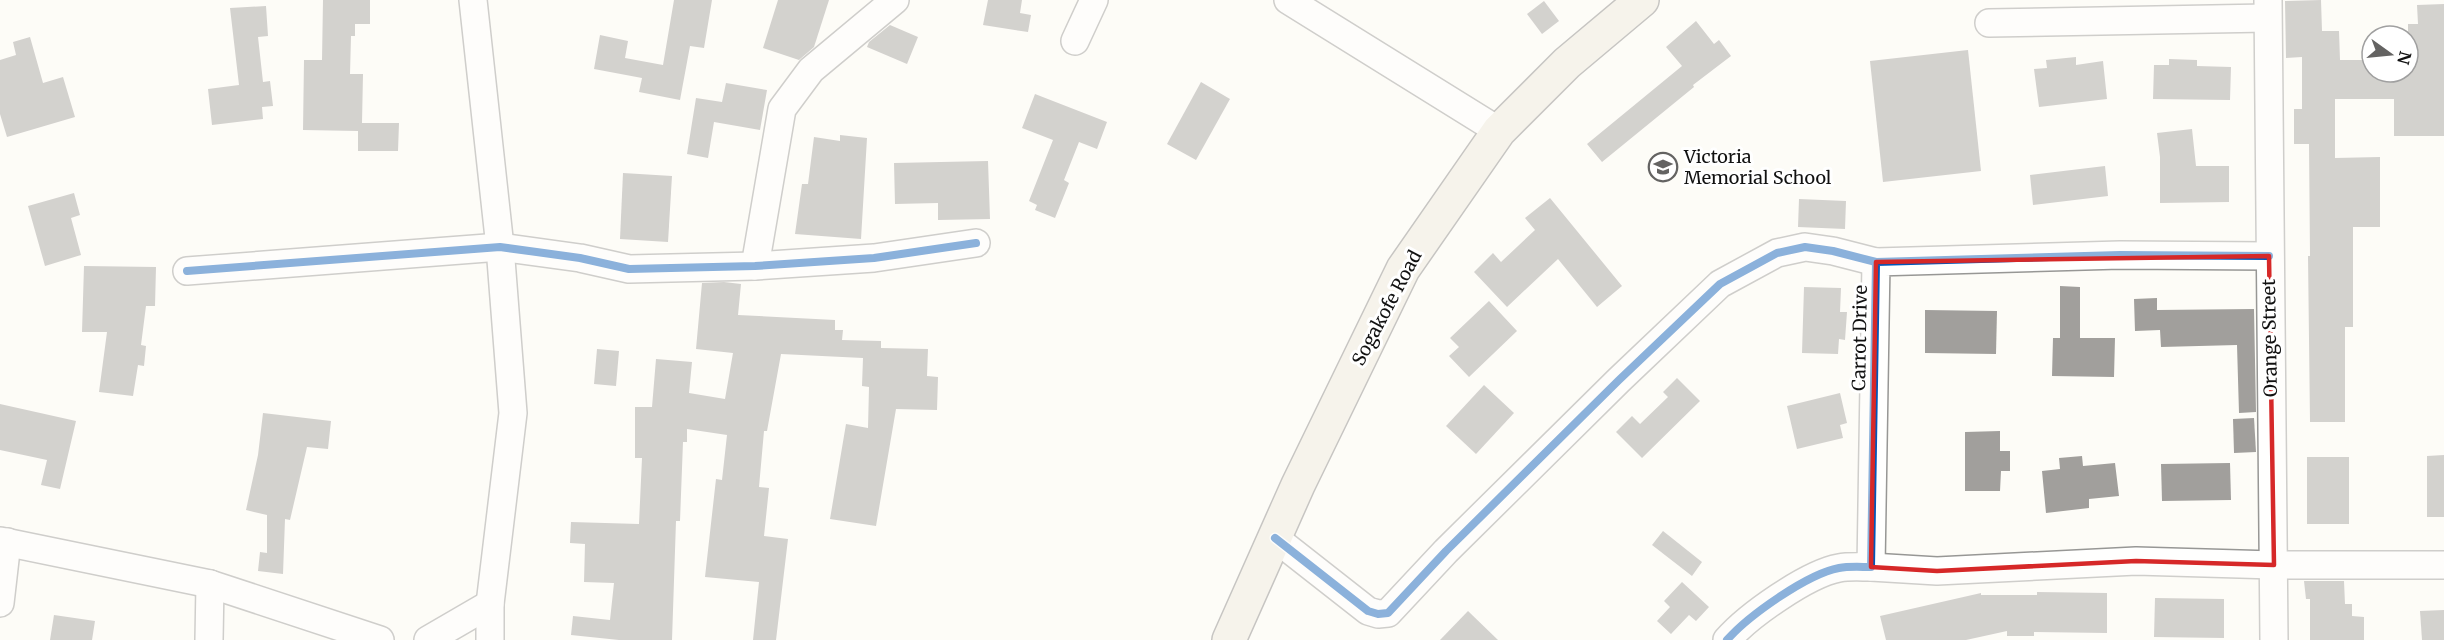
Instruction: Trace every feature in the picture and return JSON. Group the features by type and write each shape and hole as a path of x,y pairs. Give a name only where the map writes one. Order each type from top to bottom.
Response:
{"main road":[{"name":"Sogakofe Road","path":"1230,640 1298,485 1403,269 1499,130 1567,63 1642,0"}],"street":[{"path":"473,0 500,247 513,413 490,604 490,640"},
{"path":"755,266 782,109 811,70 895,0"},
{"path":"1076,41 1094,0"},
{"path":"1288,0 1499,130"},
{"path":"1989,23 2267,9"},
{"name":"Orange Street","path":"2267,9 2274,640"},
{"path":"187,271 500,247 580,258 629,269 755,266 873,258 976,243"},
{"path":"1275,538 1368,611 1378,614 1388,613 1446,550 1720,284 1777,253 1805,247 1833,251 1876,262"},
{"name":"Carrot Drive","path":"1871,567 1876,262 2120,255 2269,256"},
{"path":"0,603 4,542 210,584 381,640"},
{"path":"1727,640 1738,627 1802,583 1839,568 1871,567 1937,571 2136,561 2274,565 2444,565"},
{"path":"209,640 210,584"},
{"path":"428,640 490,604"}],"highlighted area":[{"path":"2269,256 2274,565 2136,561 1937,571 1871,567 1876,262"}],"building":[{"path":"323,0 370,0 370,24 355,24 355,36 351,36 350,74 363,74 362,123 399,123 398,151 358,151 358,131 303,130 304,60 322,60"},
{"path":"674,0 712,0 704,48 690,46 680,100 639,92 642,78 594,69 600,35 628,41 625,58 663,65"},
{"path":"778,0 829,0 814,47 799,60 763,48"},
{"path":"988,0 1022,0 1020,13 1031,15 1028,32 983,25"},
{"path":"2321,0 2322,31 2339,31 2340,60 2360,60 2360,84 2420,84 2420,24 2418,24 2417,5 2444,4 2444,136 2394,136 2394,99 2335,99 2335,158 2380,157 2380,227 2353,227 2353,327 2345,327 2345,422 2310,422 2309,144 2294,144 2294,109 2302,109 2302,57 2286,58 2285,1"},
{"path":"1544,1 1559,21 1542,34 1527,14"},
{"path":"266,6 268,36 258,37 263,82 270,81 273,106 262,107 263,119 212,125 208,89 239,85 230,8"},
{"path":"1696,21 1714,44 1719,40 1731,56 1602,162 1587,144 1682,66 1666,47"},
{"path":"890,25 918,37 907,64 867,47 869,42"},
{"path":"30,37 43,83 63,77 75,117 7,137 0,114 0,60 16,55 13,42"},
{"path":"1968,50 1981,171 1883,182 1870,61"},
{"path":"2076,57 2076,65 2103,61 2107,99 2039,107 2034,69 2047,68 2046,60"},
{"path":"2169,59 2197,60 2197,66 2231,67 2230,100 2153,99 2154,65 2169,65"},
{"path":"1201,82 1230,99 1196,160 1167,144"},
{"path":"726,83 767,90 760,130 714,122 708,158 687,154 696,98 722,102"},
{"path":"1035,94 1107,122 1097,149 1079,142 1064,180 1069,183 1055,218 1035,210 1037,205 1029,201 1053,140 1022,128"},
{"path":"2192,129 2196,166 2229,166 2229,202 2160,203 2160,157 2157,133"},
{"path":"840,135 867,138 861,239 795,234 802,184 808,184 814,137 840,141"},
{"path":"988,161 990,219 938,220 938,203 895,204 894,163"},
{"path":"2105,166 2108,196 2033,205 2030,175"},
{"path":"623,173 672,176 668,242 620,239"},
{"path":"74,193 80,215 71,218 81,255 45,266 28,206"},
{"path":"1550,198 1622,286 1597,307 1558,259 1507,307 1474,272 1493,253 1501,262 1535,230 1525,218"},
{"path":"1799,199 1846,201 1845,229 1798,227"},
{"path":"84,266 156,267 155,306 146,306 141,345 146,346 144,366 138,365 133,396 99,392 107,332 82,332"},
{"path":"702,283 741,284 738,315 835,320 835,330 843,330 842,340 881,341 881,348 928,349 927,376 938,377 937,410 896,409 876,526 830,519 846,424 868,428 869,387 862,386 863,358 781,354 767,431 764,431 759,487 769,488 764,536 788,539 776,640 753,640 759,582 705,577 716,479 722,480 727,435 687,429 687,442 683,442 680,521 676,521 672,640 619,640 571,635 573,616 610,620 614,583 584,582 585,544 570,543 571,522 639,524 642,458 635,458 635,407 652,407 656,359 692,362 689,393 725,399 733,353 696,349"},
{"path":"2060,286 2080,287 2080,338 2115,338 2114,377 2052,376 2053,338 2060,338"},
{"path":"1804,287 1841,288 1840,312 1847,312 1845,340 1839,339 1838,354 1802,353"},
{"path":"2157,298 2157,310 2254,309 2256,412 2239,413 2237,345 2161,347 2160,330 2135,331 2134,299"},
{"path":"1489,301 1517,331 1469,377 1449,356 1459,347 1450,338"},
{"path":"1925,310 1997,311 1996,354 1925,353"},
{"path":"597,349 619,351 616,386 594,384"},
{"path":"1677,378 1700,401 1642,458 1616,432 1632,416 1640,424 1668,397 1663,392"},
{"path":"1484,385 1514,413 1476,454 1446,426"},
{"path":"1840,393 1847,423 1840,425 1843,438 1797,449 1787,406"},
{"path":"0,404 76,421 60,489 41,485 47,460 0,450"},
{"path":"263,413 331,421 328,449 307,447 290,520 285,519 283,574 258,571 260,552 267,553 267,515 246,510 258,455"},
{"path":"2254,418 2256,452 2234,453 2233,419"},
{"path":"2000,431 2000,451 2010,451 2010,471 2001,471 2000,491 1965,491 1965,432"},
{"path":"2444,455 2444,517 2427,517 2427,456"},
{"path":"2082,456 2083,466 2115,463 2119,496 2089,499 2089,508 2046,513 2042,471 2060,469 2059,458"},
{"path":"2307,457 2349,457 2349,524 2307,524"},
{"path":"2230,463 2231,500 2162,501 2161,464"},
{"path":"1663,531 1702,562 1692,576 1652,545"},
{"path":"2304,581 2344,581 2345,604 2352,604 2352,616 2364,617 2364,640 2310,640 2310,599 2306,599"},
{"path":"1682,582 1709,607 1696,621 1689,615 1671,634 1657,621 1670,607 1664,601"},
{"path":"2037,592 2107,593 2107,633 2034,632 2034,636 2007,636 2007,631 1966,640 1886,640 1880,616 1981,593 1981,595 2037,595"},
{"path":"2155,598 2224,599 2224,638 2154,637"},
{"path":"2444,610 2444,640 2422,640 2420,611"},
{"path":"1468,611 1498,640 1440,640"},
{"path":"54,615 95,621 92,640 50,640"}],"cycle path":[{"path":"187,271 500,247 580,258 629,269 755,266 874,258 976,243"},
{"path":"1275,538 1368,611 1378,614 1388,613 1446,551 1720,284 1777,253 1805,247 1833,251 1876,262"},
{"path":"1727,640 1763,608 1811,578 1839,568 1871,567 1876,262 2120,255 2269,256"}],"place":[{"name":"Victoria Memorial School","path":"1663,167"}]}
